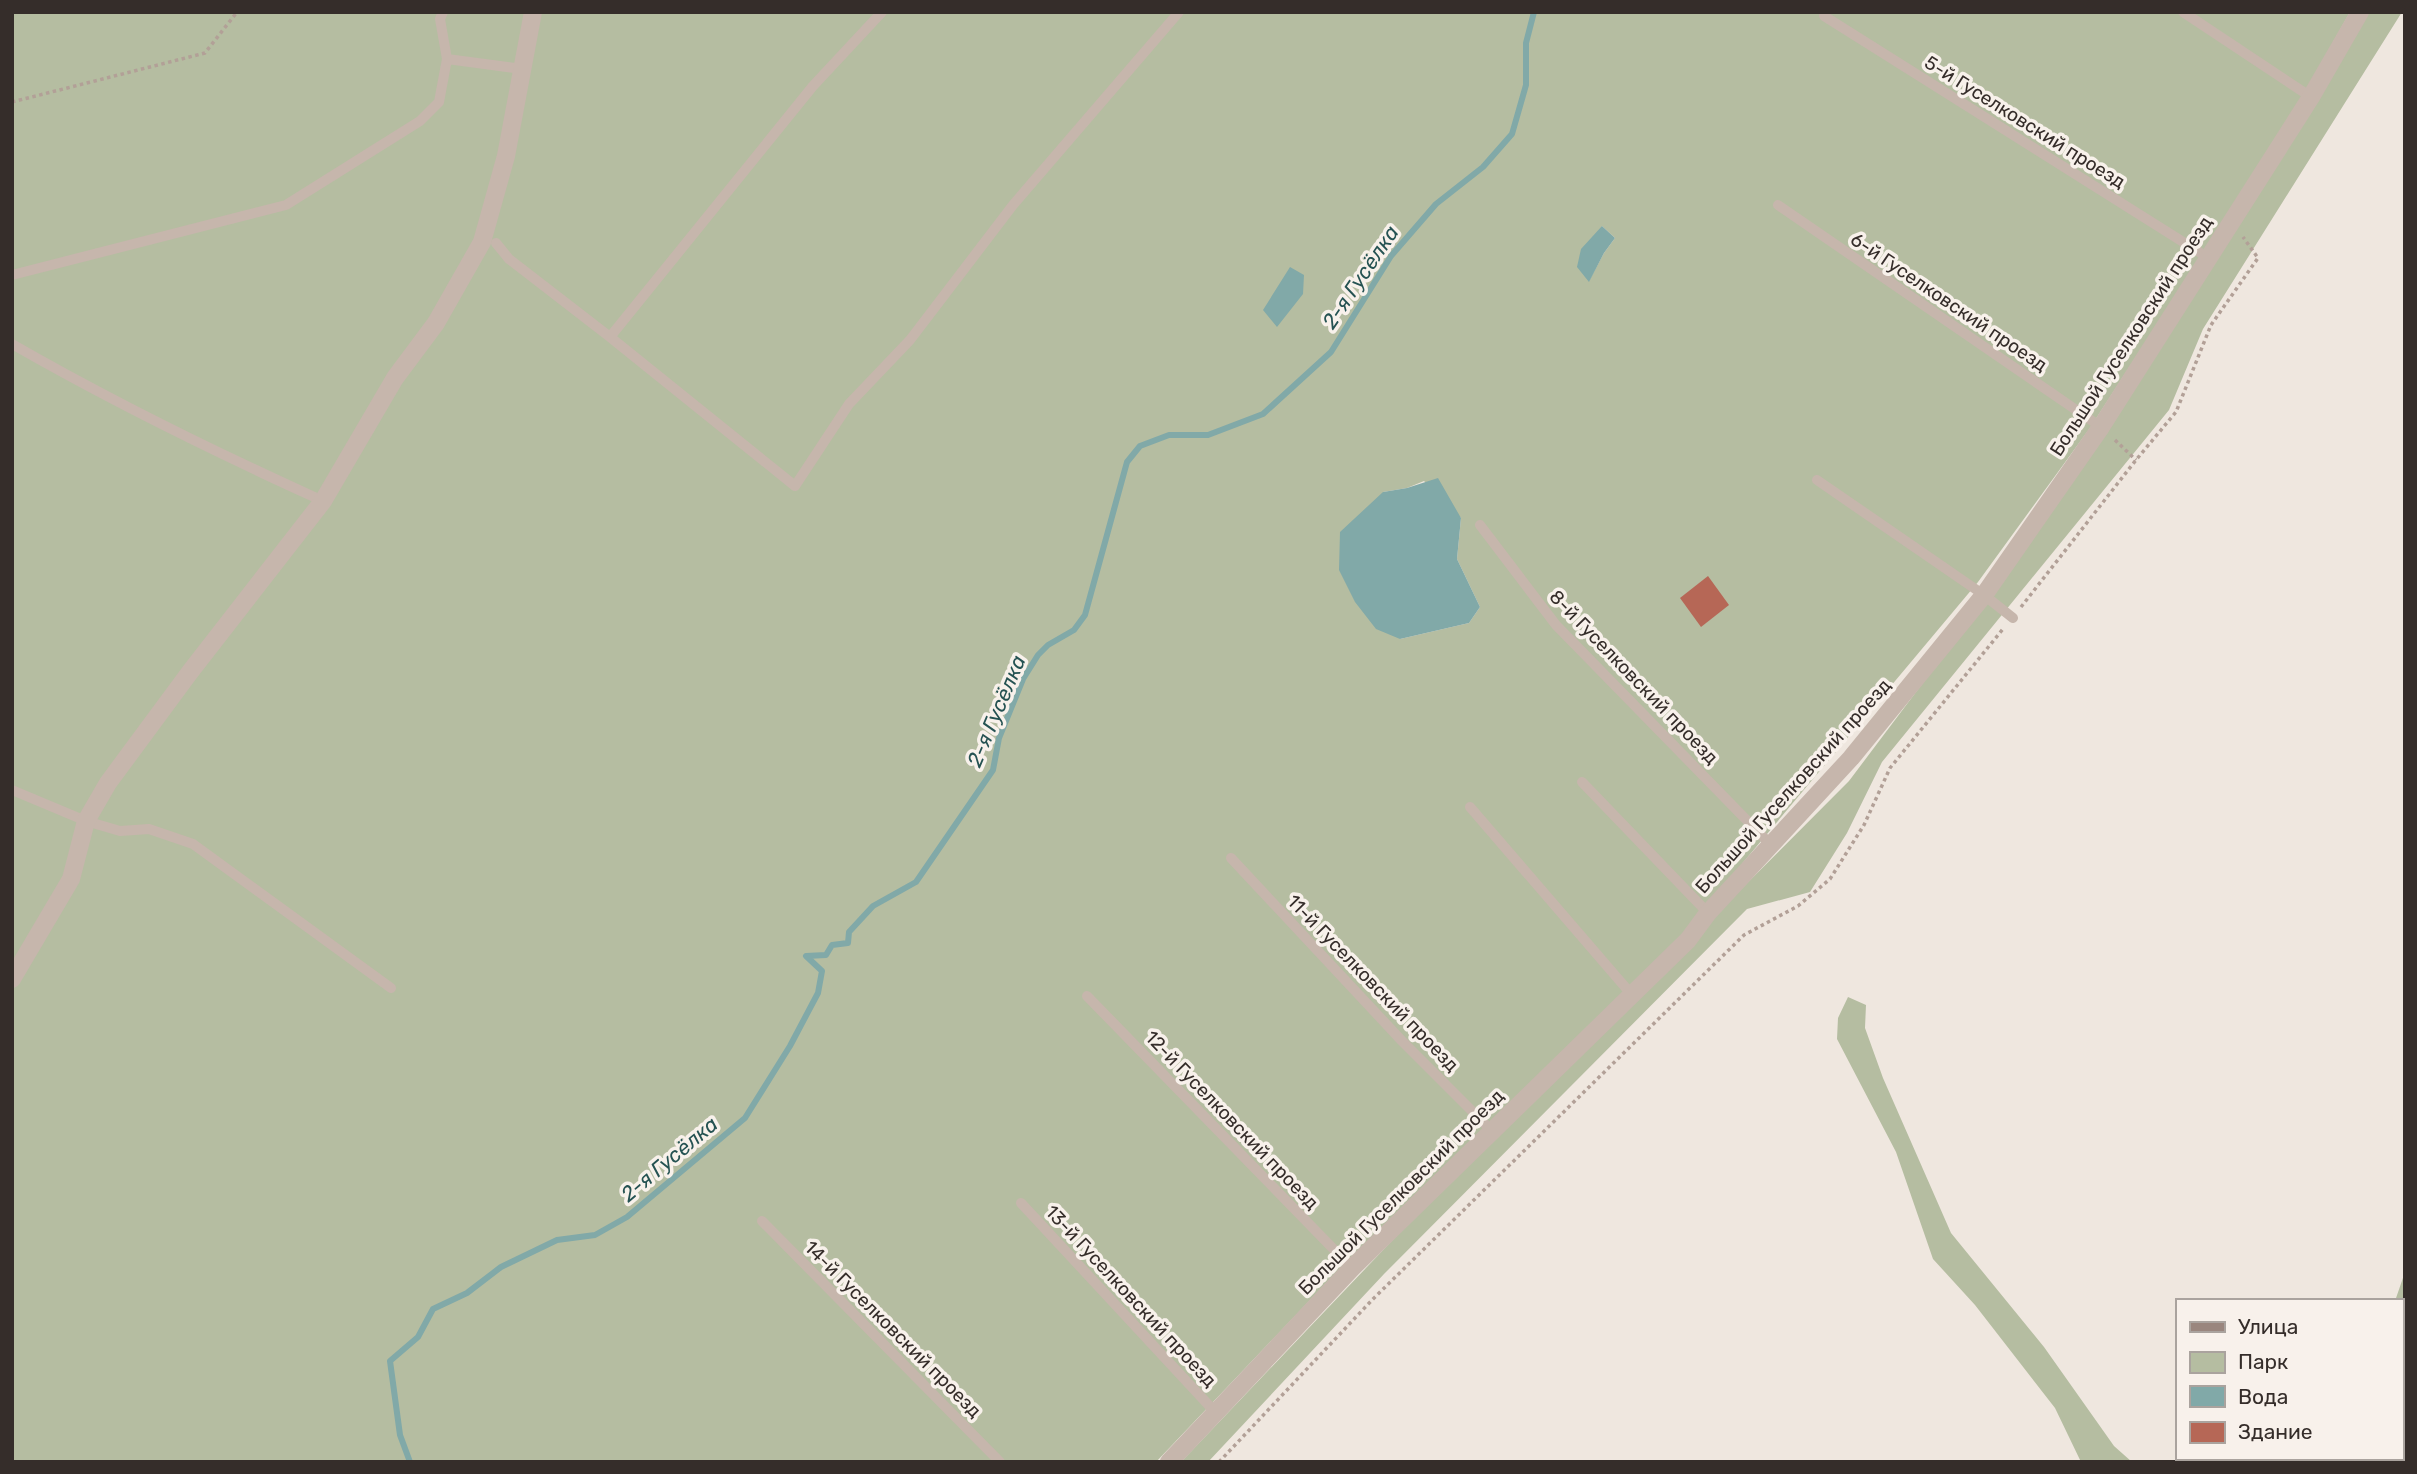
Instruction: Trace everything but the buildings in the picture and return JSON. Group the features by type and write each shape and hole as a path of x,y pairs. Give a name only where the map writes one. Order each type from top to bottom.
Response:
{"street":[{"path":"12,979 71,879 86,821 108,783 190,672 324,501 395,379 436,323 482,242 506,156 533,12"},
{"name":"Большой Гуселковский проезд","path":"1169,1462 1352,1268 1688,940 1708,913 1851,758 1984,594 2101,427 2311,97 2360,12"}],"lane":[{"path":"12,275 286,205 420,121 439,102 447,59 440,19 443,12"},
{"path":"610,337 813,86 882,12"},
{"path":"496,243 509,259 795,486 849,404 910,340 1013,205 1179,12"},
{"path":"2183,12 2311,97"},
{"name":"5-й Гуселковский проезд","path":"1824,16 2207,257"},
{"path":"447,59 522,69"},
{"name":"6-й Гуселковский проезд","path":"1778,205 2101,427"},
{"path":"12,344 69,377 216,452 324,501"},
{"path":"1817,480 1984,594 2013,618"},
{"name":"8-й Гуселковский проезд","path":"1480,525 1556,625 1771,845"},
{"path":"1582,782 1708,913"},
{"path":"12,790 86,821 120,831 149,828 193,844 391,988"},
{"path":"1471,807 1632,995"},
{"name":"11-й Гуселковский проезд","path":"1231,858 1402,1041 1492,1131"},
{"name":"12-й Гуселковский проезд","path":"1087,996 1352,1268"},
{"name":"13-й Гуселковский проезд","path":"1021,1203 1216,1413"},
{"name":"14-й Гуселковский проезд","path":"762,1222 1000,1462"}],"path":[{"path":"12,103 205,53 237,12"},
{"path":"2101,427 2136,460"}],"green space":[{"path":"12,12 2350,12 2295,110 2090,428 1978,582 1684,933 1333,1276 1156,1462 12,1462","holes":["1602,226 1615,238 1589,281","1424,481 1461,518 1457,559 1480,607 1469,623 1400,639 1383,492 1407,488"]},
{"path":"2366,12 2402,12 2203,329 2169,410 1882,762 1847,833 1810,892 1747,909 1384,1274 1208,1462 1181,1462 1427,1204 1849,781 1968,623"},
{"path":"1848,997 1866,1005 1865,1028 1883,1078 1951,1233 2044,1347 2114,1446 2132,1462 2081,1462 2055,1408 1975,1305 1933,1259 1896,1152 1837,1039 1838,1018"},
{"path":"2405,1272 2403,1363 2403,1299 2396,1299"}],"water":[{"path":"1602,226 1615,238 1589,282 1577,267 1581,249"},
{"path":"1290,267 1304,275 1303,294 1277,327 1263,310"},
{"path":"1438,478 1461,518 1457,559 1480,607 1469,623 1400,639 1376,629 1355,602 1339,570 1340,532 1383,492"}],"waterway":[{"name":"2-я Гусёлка","path":"410,1462 400,1435 390,1361 418,1337 433,1309 467,1293 501,1267 557,1240 595,1235 627,1217 745,1118 790,1046 818,993 822,971 806,956 826,955 832,945 848,943 849,932 873,906 916,882 993,770 999,738 1023,679 1038,655 1048,645 1074,630 1085,615 1127,462 1140,446 1169,435 1208,435 1263,414 1331,352 1391,256 1436,204 1483,167 1512,134 1526,85 1526,43 1534,12"}]}
